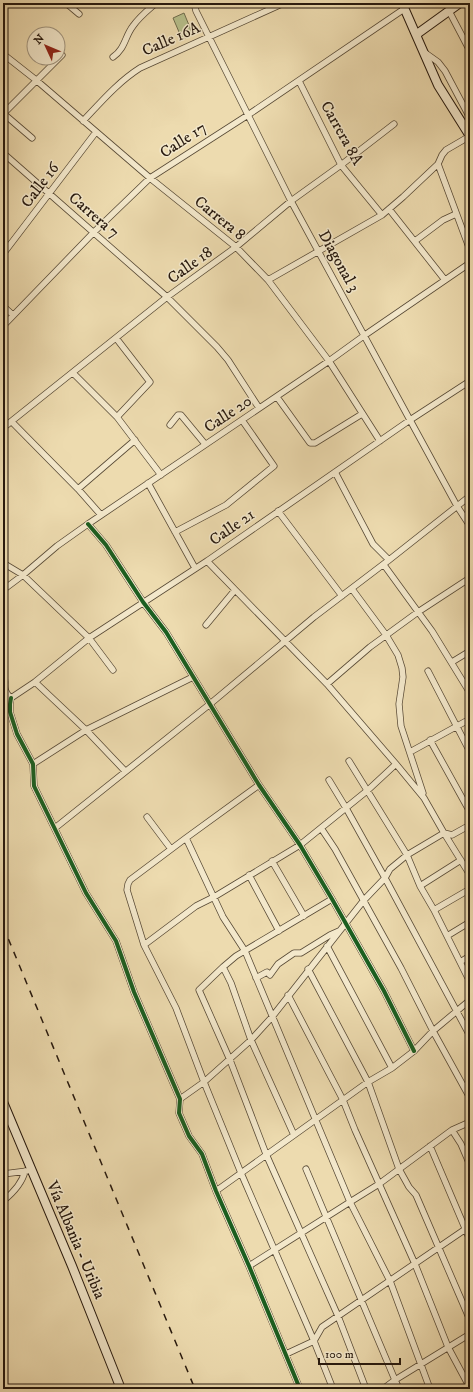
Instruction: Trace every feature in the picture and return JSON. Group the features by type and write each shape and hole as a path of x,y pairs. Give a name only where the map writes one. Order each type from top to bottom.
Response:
{"main road":[{"path":"416,34 460,3"},
{"path":"403,6 438,84 470,136"},
{"name":"Vía Albania - Uribia","path":"3,1102 28,1170 72,1266 121,1389"}],"street":[{"path":"66,3 79,14"},
{"path":"113,57 119,53 123,47 133,26 156,3"},
{"name":"Diagonal 3","path":"194,3 196,12 290,201 457,506 470,526"},
{"name":"Calle 16A","path":"83,121 116,86 140,68 284,3"},
{"name":"Calle 17","path":"3,326 94,232 150,178 299,81 403,6"},
{"path":"449,11 470,51"},
{"path":"424,52 438,62 445,71 470,118"},
{"name":"Carrera 8","path":"3,54 36,80 150,178 236,247 268,280 329,361 380,442"},
{"path":"32,138 3,114 51,66"},
{"name":"Carrera 8A","path":"299,81 341,165 382,214"},
{"name":"Calle 18","path":"3,428 167,298 236,247 290,201 341,165 394,124"},
{"name":"Calle 16","path":"3,254 96,132"},
{"path":"268,280 382,214 403,197 438,164 446,150 470,136"},
{"name":"Carrera 7","path":"3,153 167,298 225,356 259,408"},
{"path":"438,164 470,250"},
{"path":"389,209 445,280"},
{"path":"415,241 443,220 456,214"},
{"name":"Calle 20","path":"3,590 57,546 88,524 277,397 364,335 470,263"},
{"path":"3,306 13,315"},
{"path":"116,338 150,382 117,418"},
{"path":"73,373 117,418 161,475"},
{"name":"Calle 21","path":"11,698 35,682 89,638 207,561 410,420 470,381"},
{"path":"277,397 310,443 315,443 362,414"},
{"path":"170,425 178,415 181,415 206,444"},
{"path":"175,532 226,505 274,466 242,420"},
{"path":"12,422 78,489 101,515"},
{"path":"78,489 135,440"},
{"path":"335,472 373,544 389,560"},
{"path":"148,483 195,568"},
{"path":"55,828 210,704 314,617 384,565 470,496"},
{"path":"278,511 342,596"},
{"path":"88,524 106,545 143,602 166,632 259,785 300,845 384,991 414,1051"},
{"path":"207,561 327,684 396,764 424,798 470,875"},
{"path":"3,563 23,575 89,638 113,670"},
{"path":"384,565 452,662 468,686 470,693"},
{"path":"327,684 386,635 470,578"},
{"path":"352,589 386,635 398,655 403,677 399,704 401,726 424,798"},
{"path":"206,625 235,590"},
{"path":"452,662 470,651"},
{"path":"3,671 6,682 4,689 11,698 10,712 17,734 33,764 34,786 86,893 116,941 134,992 180,1099 179,1113 189,1136 202,1154 216,1191 300,1389"},
{"path":"428,671 470,752"},
{"path":"33,764 86,730 193,677"},
{"path":"35,682 86,730 125,771"},
{"path":"410,752 470,719"},
{"path":"430,740 470,812"},
{"path":"349,762 368,790 407,855 420,886 434,910 470,982"},
{"path":"144,945 196,906 214,897 300,845 368,790 396,764"},
{"path":"329,780 385,878 470,1036"},
{"path":"259,785 130,880 127,890 144,945 176,1008 241,1173 314,1341 333,1389"},
{"path":"147,818 171,849"},
{"path":"180,1099 204,1082 251,1040 272,1017 308,969 364,900 385,878 390,869 407,855 444,833 452,835 470,825"},
{"path":"321,828 335,849 364,900 470,1098"},
{"path":"186,838 223,916 245,951 350,1202 390,1280 430,1389"},
{"path":"420,886 461,860"},
{"path":"272,861 304,916"},
{"path":"249,875 279,931"},
{"path":"434,910 470,889"},
{"path":"332,899 245,951 223,967 199,990 230,1060 266,1154 338,1316 366,1389"},
{"path":"447,936 470,922"},
{"path":"256,978 267,972 270,975 278,964 294,953 301,953 339,931"},
{"path":"327,946 392,1068"},
{"path":"460,962 470,956"},
{"path":"223,967 231,984 251,1040 294,1135"},
{"path":"308,969 368,1082 399,1169 409,1187 416,1195 470,1320"},
{"path":"288,995 343,1100 448,1347 470,1388"},
{"path":"216,1191 368,1082 392,1068 414,1051 433,1031 470,1000"},
{"path":"249,1266 379,1184 452,1130 470,1122"},
{"path":"452,1130 461,1144 470,1165"},
{"path":"430,1146 468,1228 470,1240"},
{"path":"306,1169 399,1389"},
{"path":"3,1174 28,1170"},
{"path":"3,1202 18,1187 28,1170"},
{"path":"286,1354 314,1341 322,1327 468,1228"},
{"path":"383,1389 470,1334"}],"green space":[{"path":"184,13 193,35 182,39 173,18"}],"railway":[{"path":"3,926 195,1389"}],"cycle path":[{"path":"88,524 106,545 143,602 166,632 259,785 300,845 384,991 414,1051"},
{"path":"11,698 10,712 17,734 33,764 34,786 86,893 116,941 134,992 180,1099 179,1113 189,1136 202,1154 216,1191 300,1389"}]}
